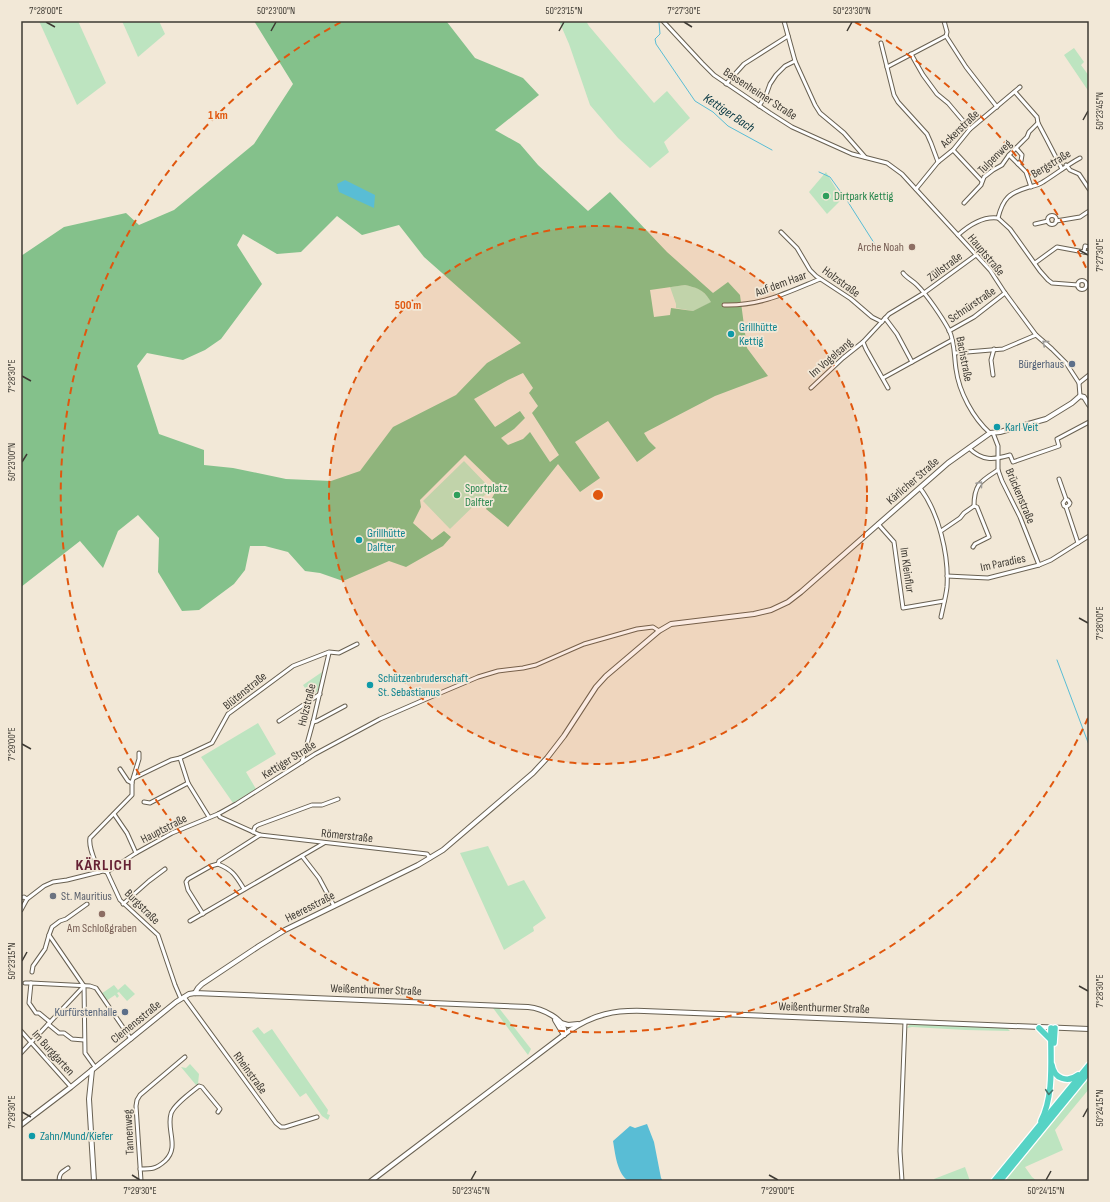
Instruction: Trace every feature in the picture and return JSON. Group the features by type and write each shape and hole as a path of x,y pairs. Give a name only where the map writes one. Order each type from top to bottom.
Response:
{"highway":[{"path":"1039,1028 1050,1039"},
{"path":"1035,1132 1044,1114 1048,1100 1050,1039 1053,1028"},
{"path":"1053,1028 1052,1064 1055,1074 1062,1079 1071,1079 1088,1069"},
{"path":"994,1181 1088,1069"},
{"path":"1000,1181 1088,1069"}],"street":[{"name":"Bassenheimer Straße","path":"662,21 702,64 726,84 792,127 852,154 865,157"},
{"path":"784,21 795,60 820,113 844,133 865,157"},
{"path":"944,21 947,32 946,36 966,67 996,107"},
{"path":"726,84 744,64 788,36"},
{"path":"887,67 946,36"},
{"path":"882,43 894,95 898,102 926,134 938,162"},
{"path":"911,54 923,75 937,94 948,103 970,129"},
{"path":"759,106 776,75 795,60"},
{"name":"Ackerstraße","path":"916,189 938,162 952,150 970,129 1020,87"},
{"path":"1015,92 1036,117 1038,124 1062,169"},
{"name":"Tulpenweg","path":"964,203 981,185 984,177 1002,165 1009,155 1027,138 1029,132 1038,124"},
{"path":"1016,148 1022,155 1021,161 1018,164"},
{"path":"952,150 982,181"},
{"path":"1009,155 1027,175 1031,187"},
{"name":"Hauptstraße","path":"865,157 882,161 893,166 902,174 990,270 1036,336 1066,363 1079,383"},
{"name":"Bergstraße","path":"998,218 1003,204 1007,197 1012,193 1043,183 1066,166 1080,158"},
{"path":"1066,166 1070,170 1079,174 1089,189"},
{"path":"1035,224 1048,222 1052,224 1056,221 1080,217 1089,211"},
{"path":"1048,222 1048,219 1051,216 1055,217 1056,221"},
{"path":"959,236 971,225 992,217 998,218 1004,222 1040,271 1052,283 1078,286"},
{"name":"Holzstraße","path":"781,232 796,248 810,270 820,279 851,299 872,318 882,322"},
{"path":"1084,252 1085,246 1089,247"},
{"path":"1035,263 1057,247 1089,253"},
{"name":"Züllstraße","path":"924,293 976,255"},
{"name":"Bachstraße","path":"903,273 924,293 949,331 955,353 956,370 960,387 975,415 985,429 992,433"},
{"name":"Auf dem Haar","path":"724,305 743,305 767,300 820,279"},
{"path":"888,388 863,342 889,314 924,293"},
{"name":"Schnürstraße","path":"949,331 974,317 1005,293"},
{"path":"885,318 897,334 912,362"},
{"path":"955,353 1003,349 1036,336"},
{"path":"883,378 952,340"},
{"name":"Im Vogelsang","path":"811,388 843,358 863,342"},
{"path":"993,375 990,360 994,349"},
{"path":"1080,396 1079,383 1089,375"},
{"path":"992,433 1029,424 1046,418 1072,403 1080,396"},
{"path":"1080,396 1084,397 1089,405"},
{"path":"969,448 976,455 992,459 1010,455 1013,462 1059,446 1057,439 1089,422"},
{"name":"Kärlicher Straße","path":"659,631 671,624 740,617 771,610 788,602 948,463 992,433"},
{"name":"Brückenstraße","path":"992,433 998,446 998,470 1020,517 1039,565"},
{"path":"974,506 974,494 977,486 982,480 998,470"},
{"path":"1059,479 1066,499 1063,503 1064,506 1066,506 1078,543"},
{"path":"920,488 925,494 944,541 947,587 941,617"},
{"path":"941,531 974,506"},
{"path":"973,547 975,544 989,537 979,510 977,506 974,506"},
{"name":"Im Kleinflur","path":"878,524 894,542 903,608 944,601"},
{"name":"Im Paradies","path":"947,576 988,578 1039,565 1051,560 1089,536"},
{"name":"Kettiger Straße","path":"209,817 218,814 302,762 380,720 478,676 536,665 584,644 637,629 653,626 659,631"},
{"name":"Heeresstraße","path":"195,993 198,988 219,972 285,930 430,858 443,850 533,773 556,748 596,687 606,676 659,631"},
{"name":"Blütenstraße","path":"134,778 171,760 180,758 212,744 228,714 293,666 329,652 339,653 358,644"},
{"name":"Holzstraße","path":"302,762 320,694 329,652"},
{"path":"279,721 320,694"},
{"path":"313,722 318,721 345,706"},
{"path":"99,872 89,842 90,838 132,795 132,783 139,759 139,753"},
{"path":"180,758 188,782 209,817"},
{"path":"120,769 128,781 132,783"},
{"path":"144,802 150,803 188,782"},
{"path":"253,832 255,827 258,825 312,805 322,805 338,799"},
{"path":"114,814 127,833 136,853"},
{"name":"Römerstraße","path":"218,814 220,817 260,835 426,854 430,858"},
{"name":"Hauptstraße","path":"107,872 136,853 172,833 209,817"},
{"path":"203,914 188,890 186,882 188,879 205,869 218,864 219,861 260,835"},
{"path":"190,921 324,843"},
{"path":"302,856 319,878 334,906"},
{"path":"218,864 232,872 244,889"},
{"path":"123,904 165,869"},
{"path":"21,910 27,899 44,886 53,882 102,871 107,872"},
{"name":"Burgstraße","path":"107,872 117,896 123,904 158,935 175,985 182,998"},
{"path":"21,898 24,897 27,899"},
{"path":"32,972 33,966 45,949 52,927 60,921 66,919 86,904"},
{"path":"49,936 84,986 84,1052 94,1069 89,1099 94,1181"},
{"path":"25,983 90,986 96,988 131,1039"},
{"path":"31,983 29,1003 36,1013 39,1013 59,1033 64,1033 72,1040 84,1040"},
{"path":"21,1053 84,986"},
{"name":"Clemensstraße","path":"21,1125 94,1069 182,998 195,993"},
{"name":"Weißenthurmer Straße","path":"195,993 528,1007 542,1010 560,1023"},
{"name":"Rheinstraße","path":"182,998 276,1124 281,1127 285,1127 317,1117"},
{"name":"Weißenthurmer Straße","path":"371,1181 564,1034 579,1024 604,1014 630,1011 1089,1029"},
{"path":"554,1018 564,1034"},
{"path":"902,1181 900,1151 906,1022"},
{"path":"560,1023 564,1028 564,1034"},
{"path":"560,1023 579,1024"},
{"name":"Im Burggarten","path":"21,1031 71,1087"},
{"name":"Tannenweg","path":"141,1181 136,1106 137,1100 145,1091 185,1057"},
{"path":"140,1169 155,1169 169,1157 172,1150 170,1114 176,1106 199,1086 202,1087 220,1109 218,1112"},
{"path":"59,1181 60,1172 68,1168"}],"green space":[{"path":"39,21 78,21 106,83 77,105"},
{"path":"122,21 159,21 165,34 138,57"},
{"path":"254,21 460,21 447,22 475,58 523,78 539,95 495,130 520,144 538,165 588,211 610,192 667,252 713,293 728,282 740,295 747,348 768,376 715,396 644,433 656,448 637,462 608,421 575,442 600,478 580,492 558,464 508,527 486,509 498,487 465,455 420,500 421,507 413,523 432,540 444,531 451,537 443,546 406,567 389,561 343,581 320,573 305,571 288,552 265,546 250,546 245,570 234,584 199,610 182,611 158,572 159,538 138,515 118,531 103,568 80,541 21,587 21,256 64,227 126,213 139,225 174,210 254,144 293,84","holes":["337,216 362,235 399,225 424,257 521,343 487,363 456,395 393,427 360,471 331,481 286,479 233,468 204,465 204,450 159,434 137,366 147,353 183,360 205,350 221,339 262,284 237,245 243,234 277,254 301,252","685,285 700,290 711,302 693,311 671,308 670,315 654,317 650,290","523,373 533,388 529,393 538,406 532,413 559,455 550,462 530,432 523,439 508,445 501,438 514,429 525,418 520,411 495,427 474,399"]},
{"path":"559,21 586,21 654,103 667,91 690,118 664,142 669,152 650,168 618,138 590,105 569,44"},
{"path":"1074,48 1084,62 1081,65 1089,76 1089,92 1064,55"},
{"name":"Dirtpark Kettig","path":"826,172 842,199 827,214 809,192"},
{"path":"685,285 700,290 712,302 693,311 676,308 670,287"},
{"name":"Sportplatz Dalfter","path":"464,461 491,489 450,529 423,501"},
{"path":"322,672 317,692 311,697 303,685"},
{"path":"258,723 276,754 246,772 256,789 233,803 201,757"},
{"path":"488,846 508,886 524,880 546,918 533,927 534,931 504,950 460,853"},
{"path":"125,984 135,994 127,1001 119,992 117,993 119,996 117,998 115,995 106,1001 101,994 114,985 118,990"},
{"path":"493,1008 499,1008 531,1049 528,1055"},
{"path":"910,1024 1007,1028 1010,1031 907,1028"},
{"path":"258,1027 264,1034 272,1029 328,1110 327,1114 330,1115 328,1120 322,1116 306,1093 300,1097 252,1031"},
{"path":"190,1064 199,1074 198,1084 196,1085 181,1067 186,1068"},
{"path":"1089,1078 1089,1089 1055,1130 1063,1150 1025,1167 1037,1181 1005,1181"},
{"path":"965,1167 970,1181 935,1181 934,1179"}],"water":[{"path":"345,180 375,195 374,208 339,192 337,184"},
{"path":"647,1124 654,1142 661,1178 663,1181 632,1182 625,1178 619,1169 613,1141 630,1126 635,1128"}],"waterway":[{"name":"Kettiger Bach","path":"659,22 660,34 655,39 656,44 695,101 713,112 728,126 772,150"},
{"name":"Kettiger Bach","path":"819,172 830,177 876,246"},
{"name":"Kettiger Bach","path":"1057,660 1089,745"}],"place":[{"name":"Dirtpark Kettig","path":"826,196"},
{"name":"Arche Noah","path":"912,247"},
{"name":"Grillhütte Kettig","path":"731,334"},
{"name":"Bürgerhaus","path":"1072,364"},
{"name":"Karl Veit","path":"997,427"},
{"name":"Sportplatz Dalfter","path":"457,495"},
{"name":"Grillhütte Dalfter","path":"359,540"},
{"name":"Schützenbruderschaft St. Sebastianus","path":"370,685"},
{"name":"St. Mauritius","path":"53,896"},
{"name":"Am Schloßgraben","path":"102,914"},
{"name":"Kurfürstenhalle","path":"125,1012"},
{"name":"Zahn/Mund/Kiefer","path":"32,1136"}],"district":[{"name":"KÄRLICH","path":"104,865"}]}
